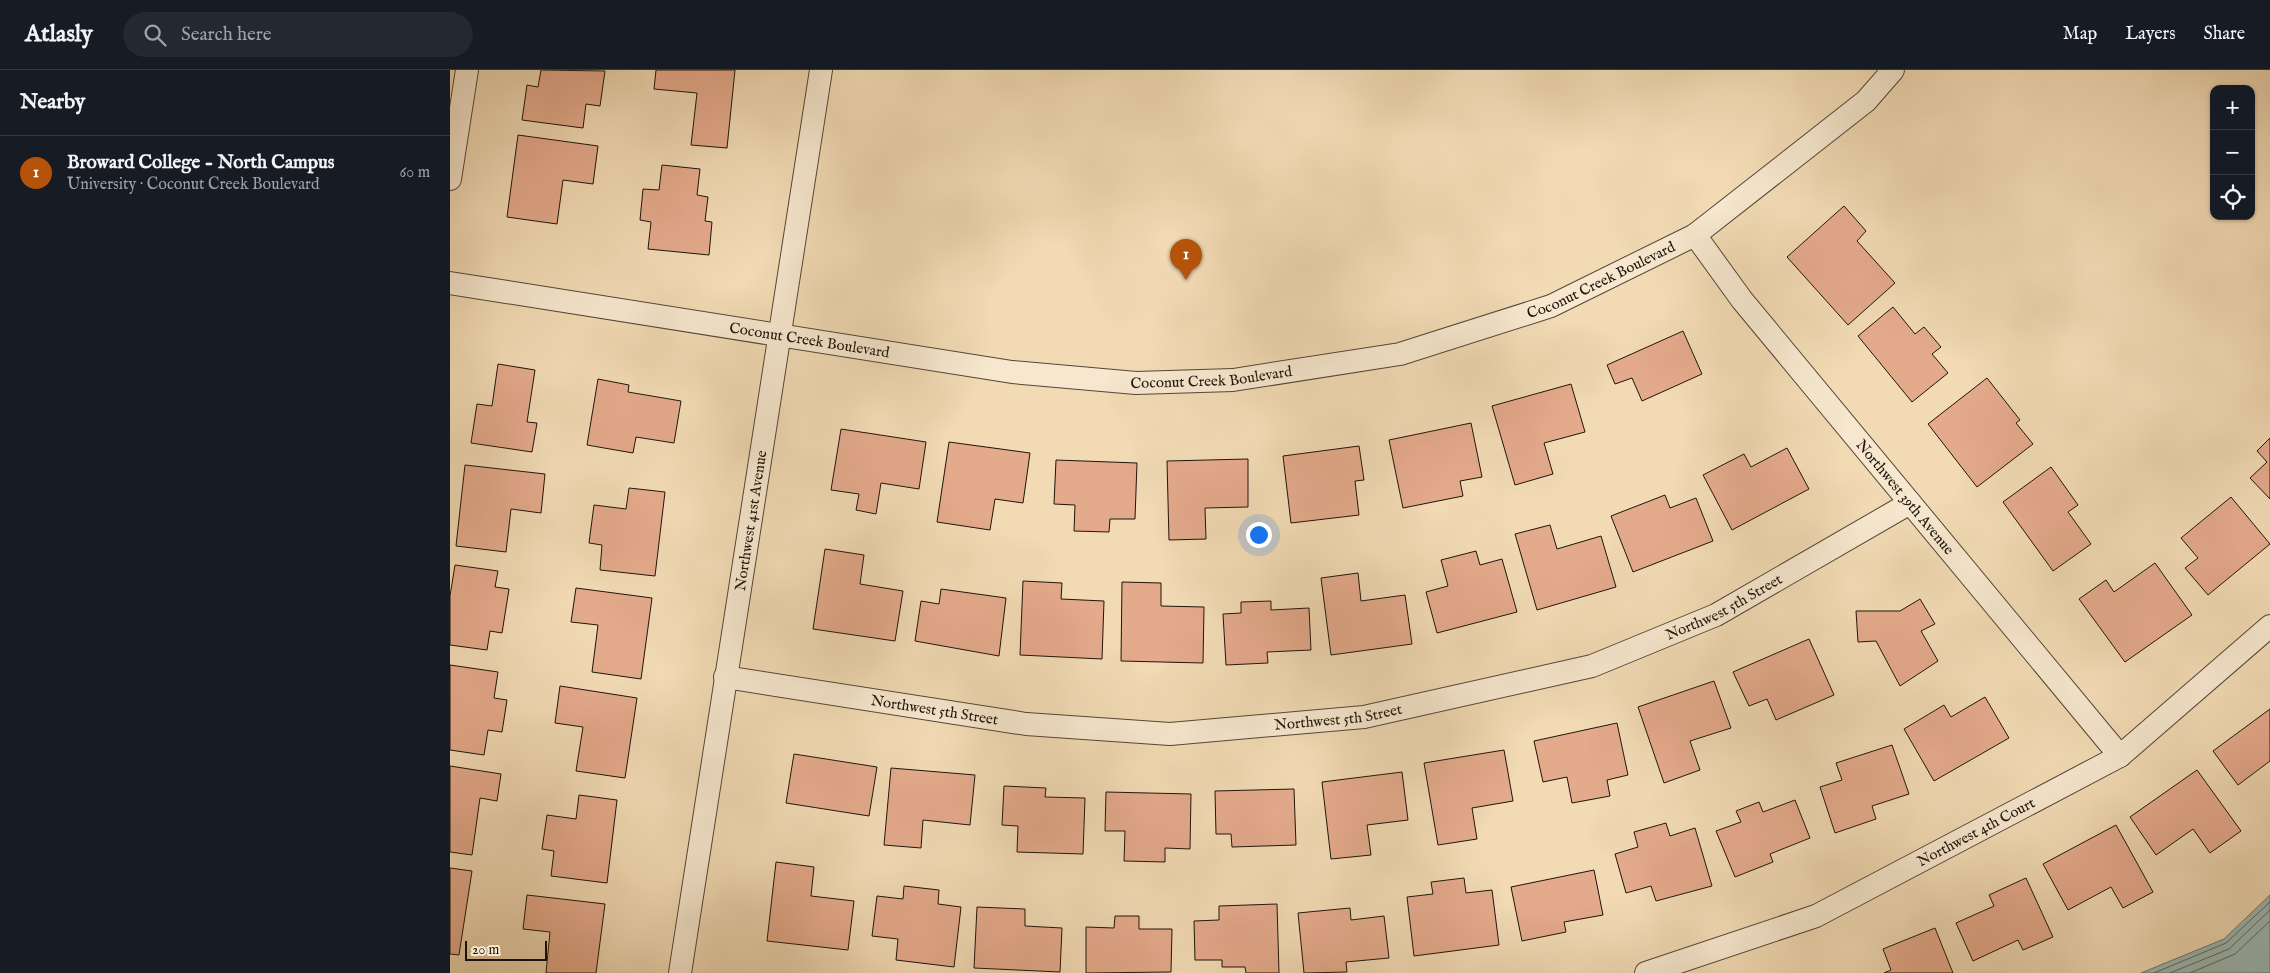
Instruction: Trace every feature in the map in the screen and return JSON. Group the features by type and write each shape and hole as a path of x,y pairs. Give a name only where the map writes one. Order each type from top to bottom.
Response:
{"street":[{"path":"450,179 467,70"},
{"name":"Northwest 41st Avenue","path":"680,973 778,334 821,70"},
{"name":"Coconut Creek Boulevard","path":"450,283 1012,372 1136,383 1233,380 1400,354 1551,306 1695,235 1866,101 1893,70"},
{"name":"Northwest 39th Avenue","path":"1695,235 1742,300 2120,756"},
{"name":"Northwest 5th Street","path":"725,677 1026,724 1170,734 1364,717 1592,666 1716,615 1910,503"},
{"name":"Northwest 4th Court","path":"1646,973 1816,916 2120,756 2270,626"}],"water":[{"path":"2270,895 2270,973 2141,973 2224,939"}],"building":[{"path":"541,70 605,71 600,106 586,104 583,128 522,120 527,85 538,87"},
{"path":"656,70 735,70 727,148 691,145 697,93 654,89"},
{"path":"518,135 598,146 593,184 563,180 557,224 507,217"},
{"path":"662,165 700,169 697,195 708,197 705,221 712,222 709,255 648,249 651,222 640,220 643,189 659,190"},
{"path":"1844,206 1866,231 1857,241 1895,283 1848,325 1787,257"},
{"path":"1893,307 1915,334 1924,327 1941,347 1932,354 1948,373 1912,402 1858,336"},
{"path":"1683,331 1702,374 1642,401 1632,378 1615,384 1607,365"},
{"path":"498,364 535,370 527,422 537,423 532,452 471,443 477,404 492,406"},
{"path":"1987,378 2020,420 2016,423 2033,444 1977,487 1928,424"},
{"path":"598,379 629,385 628,392 681,401 674,443 636,437 633,453 587,445"},
{"path":"1571,384 1585,432 1544,443 1553,474 1515,485 1492,406"},
{"path":"1471,423 1482,477 1460,481 1463,496 1403,508 1389,440"},
{"path":"841,429 926,442 919,489 881,483 876,514 856,510 859,494 831,490"},
{"path":"2270,438 2270,499 2250,478 2267,462 2257,451"},
{"path":"949,442 1030,453 1023,503 995,499 990,530 937,522"},
{"path":"1359,446 1364,480 1355,481 1359,515 1291,523 1283,456"},
{"path":"1787,448 1809,489 1732,530 1703,475 1744,454 1751,467"},
{"path":"1248,459 1248,507 1205,508 1206,539 1169,540 1167,461"},
{"path":"1056,460 1137,463 1135,519 1110,519 1109,532 1074,531 1075,505 1054,504"},
{"path":"465,465 545,474 541,513 511,509 506,552 456,546"},
{"path":"2051,467 2078,505 2068,512 2091,544 2053,571 2003,502"},
{"path":"629,488 665,492 655,576 600,570 602,545 589,543 594,505 626,509"},
{"path":"1665,495 1670,508 1696,498 1713,541 1633,572 1611,516"},
{"path":"2231,497 2270,544 2208,595 2185,568 2198,558 2181,538"},
{"path":"1550,525 1557,549 1601,536 1616,587 1537,610 1515,534"},
{"path":"825,549 864,555 860,584 903,591 895,641 813,629"},
{"path":"1476,551 1480,565 1502,559 1517,612 1437,633 1426,592 1448,586 1441,560"},
{"path":"2155,563 2192,615 2125,662 2079,599 2106,580 2114,592"},
{"path":"455,565 498,571 495,587 509,589 502,633 490,631 487,650 450,645 450,596"},
{"path":"1358,573 1361,601 1405,595 1412,644 1331,655 1321,578"},
{"path":"1023,581 1062,583 1061,599 1104,601 1102,659 1020,655"},
{"path":"1122,582 1161,583 1161,606 1204,607 1203,663 1121,661"},
{"path":"576,588 652,598 641,679 592,672 598,625 571,622"},
{"path":"941,589 1006,598 999,656 915,641 921,601 939,604"},
{"path":"1920,599 1935,624 1921,631 1938,661 1900,686 1876,641 1858,642 1856,611 1900,611"},
{"path":"1271,601 1271,610 1309,608 1311,650 1267,652 1268,663 1226,665 1223,614 1241,613 1241,602"},
{"path":"1809,639 1834,695 1776,720 1767,699 1749,706 1733,672"},
{"path":"450,665 498,672 494,698 507,700 502,732 488,730 484,755 450,750"},
{"path":"1714,681 1731,728 1690,741 1700,770 1664,783 1638,707"},
{"path":"560,686 637,698 625,778 576,771 583,727 555,723"},
{"path":"1985,697 2009,738 1934,781 1904,729 1944,705 1951,717"},
{"path":"2270,709 2270,761 2238,785 2213,751"},
{"path":"1617,723 1628,775 1607,780 1610,796 1572,803 1567,777 1543,782 1534,741"},
{"path":"1892,745 1909,794 1872,806 1876,819 1835,833 1820,787 1842,780 1836,763"},
{"path":"1504,750 1513,801 1472,808 1477,839 1438,845 1424,763"},
{"path":"794,754 877,767 869,816 786,803"},
{"path":"450,766 501,774 497,801 480,798 472,855 450,852"},
{"path":"891,768 975,775 970,825 923,820 921,848 884,845"},
{"path":"2197,770 2241,831 2210,853 2193,829 2156,855 2130,817"},
{"path":"1402,772 1408,820 1367,825 1371,855 1331,859 1322,782"},
{"path":"1004,786 1046,788 1045,797 1085,798 1083,854 1017,852 1018,826 1002,825"},
{"path":"1294,789 1296,845 1232,847 1231,834 1216,834 1215,791"},
{"path":"1106,792 1191,794 1190,849 1165,848 1165,862 1124,861 1125,831 1105,831"},
{"path":"579,795 617,800 607,883 551,876 554,851 542,849 547,815 576,819"},
{"path":"1795,800 1810,838 1770,854 1773,862 1735,877 1716,831 1741,822 1736,811 1759,802 1763,812"},
{"path":"1666,823 1670,836 1695,828 1712,886 1656,901 1651,886 1626,893 1615,854 1638,847 1634,832"},
{"path":"2116,825 2153,892 2123,908 2111,887 2068,910 2043,864"},
{"path":"776,862 814,867 811,896 854,901 848,950 767,941"},
{"path":"450,868 472,871 459,955 450,954"},
{"path":"1594,870 1603,915 1564,922 1566,932 1522,941 1511,887"},
{"path":"1464,878 1466,893 1492,890 1499,945 1414,956 1407,897 1433,894 1431,882"},
{"path":"2026,878 2053,937 2023,950 2018,940 1973,961 1956,923 1994,906 1989,895"},
{"path":"904,886 939,890 938,904 961,907 954,967 896,960 898,939 872,936 877,896 903,899"},
{"path":"527,895 605,904 596,973 546,973 550,932 523,929"},
{"path":"1277,904 1279,973 1246,973 1245,967 1222,967 1222,960 1195,960 1194,921 1219,920 1219,906"},
{"path":"977,907 1025,909 1025,926 1062,928 1060,972 974,968"},
{"path":"1350,908 1351,920 1384,916 1389,958 1346,962 1347,972 1304,973 1298,913"},
{"path":"1115,916 1139,916 1139,929 1172,929 1171,972 1086,973 1086,927 1114,928"},
{"path":"1935,928 1953,973 1884,973 1891,970 1883,949"}],"place":[{"name":"Broward College - North Campus","path":"1186,280"}]}
